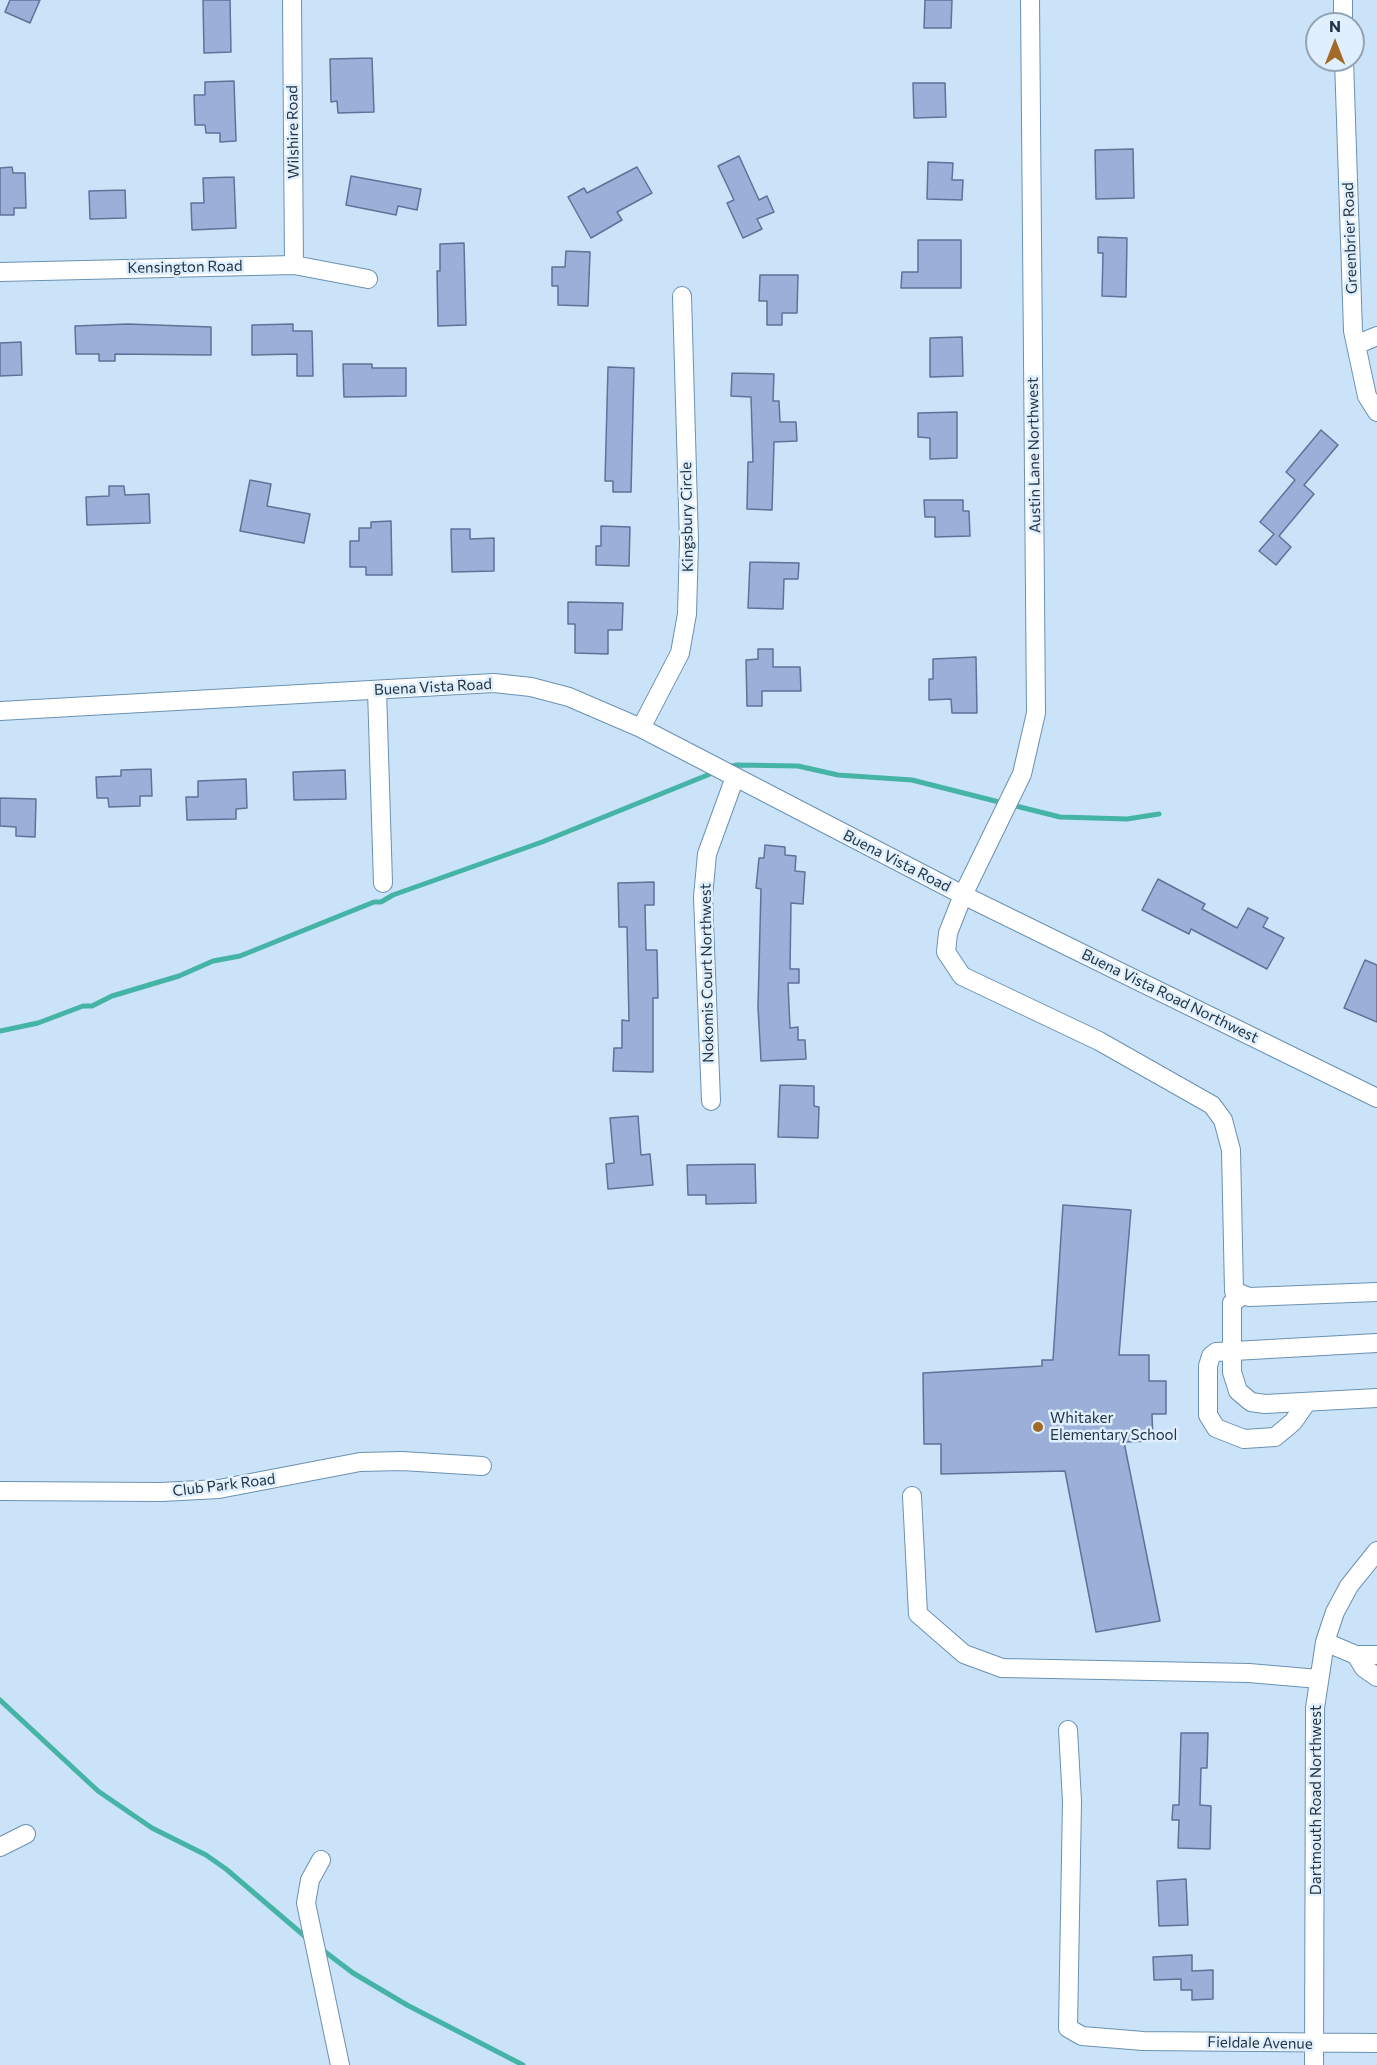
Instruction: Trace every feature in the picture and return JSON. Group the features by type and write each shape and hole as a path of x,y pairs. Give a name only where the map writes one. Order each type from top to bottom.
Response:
{"street":[{"name":"Wilshire Road","path":"292,0 294,265"},
{"name":"Austin Lane Northwest","path":"1030,0 1036,713 1023,774 963,895 948,933 946,952 962,976 1099,1041 1212,1105 1223,1120 1231,1150 1234,1291 1242,1296"},
{"name":"Greenbrier Road","path":"1344,72 1350,262 1356,345 1367,396 1377,412"},
{"name":"Kensington Road","path":"0,272 294,265 368,279"},
{"name":"Kingsbury Circle","path":"641,728 680,652 687,614 689,542 682,296"},
{"path":"1356,345 1377,336"},
{"name":"Buena Vista Road","path":"0,711 494,683 531,687 569,697 641,728 963,895"},
{"path":"377,690 383,883"},
{"name":"Nokomis Court Northwest","path":"711,1101 703,897 707,854 735,777"},
{"name":"Buena Vista Road Northwest","path":"963,895 1377,1098"},
{"path":"1377,1292 1242,1296 1232,1303 1232,1372 1238,1390 1251,1402 1265,1404 1377,1398"},
{"path":"1316,1401 1275,1437 1244,1439 1216,1428 1208,1415 1208,1366 1211,1356 1216,1352 1377,1343"},
{"name":"Club Park Road","path":"0,1491 161,1492 219,1488 261,1483 360,1462 402,1461 483,1467"},
{"path":"912,1497 918,1614 964,1653 1002,1668 1249,1673 1319,1679"},
{"name":"Dartmouth Road Northwest","path":"1314,2065 1315,1708 1325,1642 1335,1612 1349,1586 1377,1551"},
{"path":"1325,1642 1356,1655 1377,1655"},
{"path":"1356,1655 1364,1668 1377,1677"},
{"name":"Fieldale Avenue","path":"1068,1730 1072,1813 1068,2028 1082,2036 1143,2041 1377,2043"},
{"path":"0,1846 26,1834"},
{"path":"321,1860 310,1880 306,1903 340,2065"}],"building":[{"path":"10,0 40,0 30,23 5,12"},
{"path":"203,0 230,0 231,52 204,53"},
{"path":"925,0 952,0 951,28 924,28"},
{"path":"372,58 374,112 338,113 337,101 331,102 330,59"},
{"path":"234,81 236,141 220,142 220,133 206,133 205,125 195,125 194,95 205,95 205,82"},
{"path":"913,83 945,83 946,117 914,118"},
{"path":"1133,149 1134,198 1096,199 1095,150"},
{"path":"739,156 759,200 767,196 774,212 757,219 762,229 743,238 727,203 734,200 718,166"},
{"path":"928,162 953,163 952,180 963,180 962,200 927,199"},
{"path":"12,167 13,173 25,173 26,208 14,208 14,215 0,215 0,168"},
{"path":"637,167 652,193 617,212 622,220 591,238 568,197 584,188 587,193"},
{"path":"351,176 421,189 417,210 398,206 396,215 346,205"},
{"path":"234,177 236,228 192,230 191,203 204,203 203,178"},
{"path":"125,190 126,218 90,219 89,191"},
{"path":"1098,237 1127,238 1126,297 1102,296 1103,253 1098,253"},
{"path":"918,240 961,240 961,288 901,288 902,272 918,272"},
{"path":"464,243 466,325 438,326 437,271 440,271 440,244"},
{"path":"566,251 590,252 588,306 558,305 558,286 552,286 552,267 565,267"},
{"path":"760,275 798,275 797,313 782,313 782,325 767,325 767,301 759,301"},
{"path":"128,324 211,327 211,355 115,354 115,361 99,361 99,354 76,354 75,326"},
{"path":"293,324 293,331 312,331 313,376 297,376 297,354 252,355 252,325"},
{"path":"962,337 963,376 930,377 930,338"},
{"path":"21,342 22,375 0,376 0,343"},
{"path":"343,364 372,364 372,368 406,368 406,396 344,397"},
{"path":"608,367 634,368 631,492 613,492 613,481 605,481"},
{"path":"732,373 774,374 773,401 779,401 780,422 796,422 797,441 774,442 772,510 747,509 748,462 753,462 751,397 731,396"},
{"path":"957,412 957,458 930,459 930,438 918,437 918,413"},
{"path":"1321,430 1338,445 1304,485 1314,494 1279,536 1291,547 1276,565 1259,551 1274,534 1260,522 1295,480 1286,472"},
{"path":"250,480 271,484 267,506 310,514 304,543 240,531"},
{"path":"109,486 124,486 125,495 149,494 150,523 87,525 86,497 109,496"},
{"path":"924,500 963,500 963,511 969,511 970,536 935,537 935,517 925,517"},
{"path":"391,521 392,575 366,575 366,567 350,567 350,541 359,541 359,528 371,528 371,522"},
{"path":"601,526 630,527 629,566 596,565 596,546 601,546"},
{"path":"451,529 470,529 470,539 494,538 494,571 452,572"},
{"path":"750,562 799,563 798,579 784,579 783,609 748,608"},
{"path":"568,602 623,603 622,630 608,630 608,654 575,653 575,624 568,624"},
{"path":"758,649 773,649 773,667 800,667 801,691 762,691 762,706 747,706 746,660 758,659"},
{"path":"976,657 977,713 952,713 951,699 929,700 929,679 933,679 933,659"},
{"path":"151,769 152,796 140,796 140,806 109,807 108,798 97,798 96,777 121,776 121,770"},
{"path":"345,770 346,799 294,800 293,772"},
{"path":"246,779 247,808 236,809 236,819 187,820 186,797 198,797 198,781"},
{"path":"0,798 36,799 35,837 16,836 16,827 0,826"},
{"path":"765,845 785,847 785,855 796,856 795,871 805,872 803,904 791,903 790,969 799,969 799,983 788,983 790,1028 798,1027 798,1040 805,1040 806,1059 761,1061 758,1007 761,889 756,888 759,858 764,858"},
{"path":"1158,879 1205,904 1202,909 1237,928 1248,908 1268,918 1263,927 1284,938 1267,969 1191,929 1189,934 1142,910"},
{"path":"654,882 654,905 645,905 646,950 657,950 658,998 653,998 653,1072 613,1071 614,1048 622,1048 622,1020 629,1021 627,927 619,927 618,883"},
{"path":"1365,960 1377,965 1377,1022 1344,1008"},
{"path":"780,1085 814,1086 814,1106 819,1107 818,1138 778,1137"},
{"path":"638,1116 641,1155 650,1154 653,1185 608,1189 606,1164 614,1163 610,1118"},
{"path":"755,1164 756,1203 706,1204 706,1195 688,1195 687,1165"},
{"name":"Whitaker Elementary School","path":"1063,1205 1131,1210 1119,1355 1149,1355 1149,1381 1166,1381 1166,1414 1152,1414 1153,1441 1124,1442 1160,1621 1096,1632 1065,1471 941,1474 941,1444 924,1444 923,1373 1042,1366 1042,1360 1053,1360"},
{"path":"1181,1733 1208,1733 1207,1768 1201,1768 1200,1805 1211,1806 1210,1849 1178,1848 1179,1820 1172,1820 1173,1805 1179,1805"},
{"path":"1186,1879 1188,1925 1159,1926 1157,1881"},
{"path":"1192,1955 1192,1971 1213,1970 1213,1999 1192,2000 1192,1990 1181,1990 1181,1979 1154,1980 1153,1957"}],"waterway":[{"path":"727,767 737,765 798,766 838,775 912,780 1003,803"},
{"path":"0,1031 38,1023 83,1006 92,1006 112,996 179,976 213,961 240,956 374,902 381,902 393,895 542,842 715,772"},
{"path":"1012,805 1060,817 1127,819 1159,814"},
{"path":"0,1700 98,1791 152,1828 206,1855 226,1869 308,1939"},
{"path":"320,1948 353,1973 407,2005 523,2065"}],"place":[{"name":"Whitaker Elementary School","path":"1038,1427"}]}
